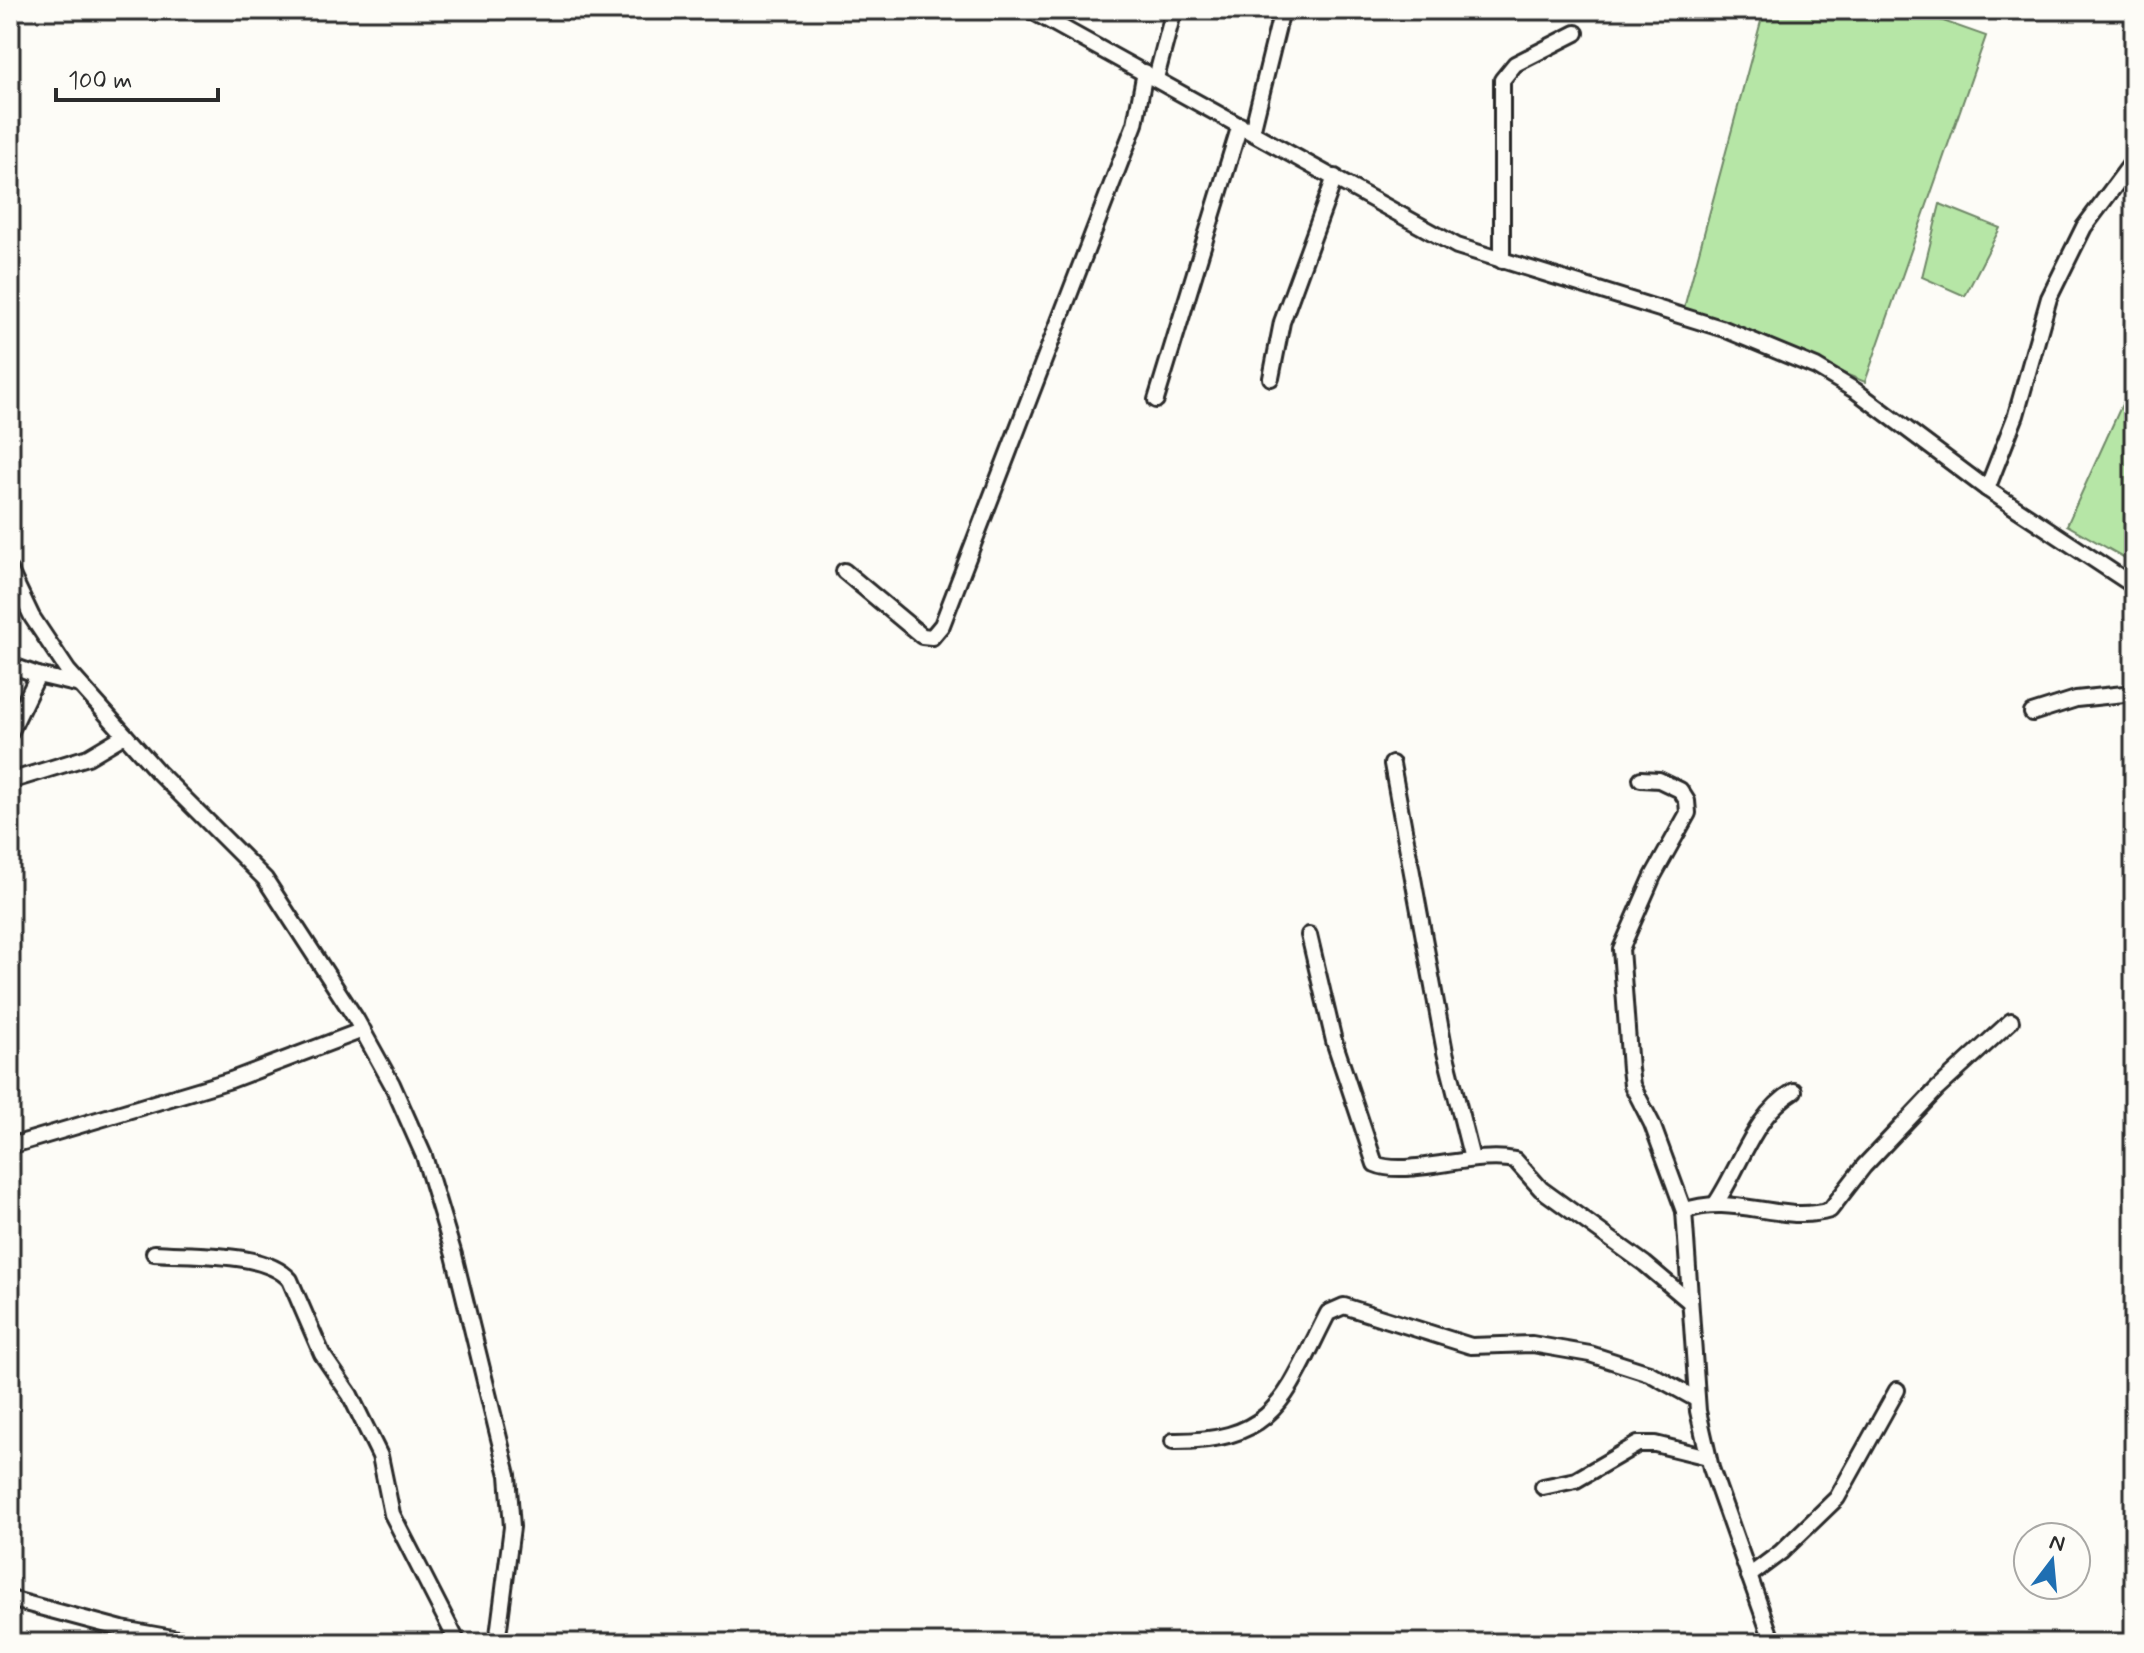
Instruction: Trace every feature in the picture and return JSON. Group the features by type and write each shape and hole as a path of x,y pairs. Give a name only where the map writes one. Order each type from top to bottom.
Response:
{"street":[{"path":"1030,10 1457,246 1724,329 1778,349 1856,391 1987,489 2134,586"},
{"path":"844,571 922,636 932,637 942,625 1135,124 1174,10"},
{"path":"1156,400 1282,10"},
{"path":"1502,261 1502,80 1515,64 1576,33"},
{"path":"1987,489 2016,415 2049,298 2084,227 2134,160"},
{"path":"1271,378 1280,329 1335,177"},
{"path":"10,571 47,641 80,685 265,879 363,1030 424,1156 454,1255 508,1475 512,1527 497,1643"},
{"path":"10,665 80,685"},
{"path":"10,733 38,675"},
{"path":"2032,713 2076,699 2134,693"},
{"path":"10,781 88,757 125,735"},
{"path":"1392,764 1445,1052 1472,1159"},
{"path":"1641,779 1669,784 1680,790 1687,801 1683,825 1653,876 1619,959 1627,999 1632,1085 1652,1124 1684,1211 1696,1399 1708,1457 1773,1643"},
{"path":"1309,935 1334,1041 1375,1164 1395,1168 1504,1158 1521,1164 1541,1189 1645,1264 1690,1302"},
{"path":"1684,1211 1716,1203 1803,1213 1830,1210 1864,1166 1937,1089 2011,1021"},
{"path":"10,1146 231,1080 363,1030"},
{"path":"1716,1203 1759,1124 1773,1106 1794,1091"},
{"path":"154,1253 263,1262 281,1270 290,1280 322,1354 350,1395 380,1456 392,1514 458,1643"},
{"path":"1173,1441 1221,1438 1242,1431 1271,1413 1288,1394 1328,1313 1344,1306 1471,1346 1532,1344 1590,1354 1649,1373 1696,1399"},
{"path":"1749,1576 1781,1552 1837,1498 1897,1390"},
{"path":"1543,1487 1576,1480 1638,1444 1655,1444 1708,1457"},
{"path":"10,1599 122,1629 201,1643"}],"green space":[{"path":"1764,10 1912,10 1986,36 1865,382 1684,308"},
{"path":"1940,204 2000,228 1965,296 1922,277"},
{"path":"2134,378 2134,563 2067,525"}]}
